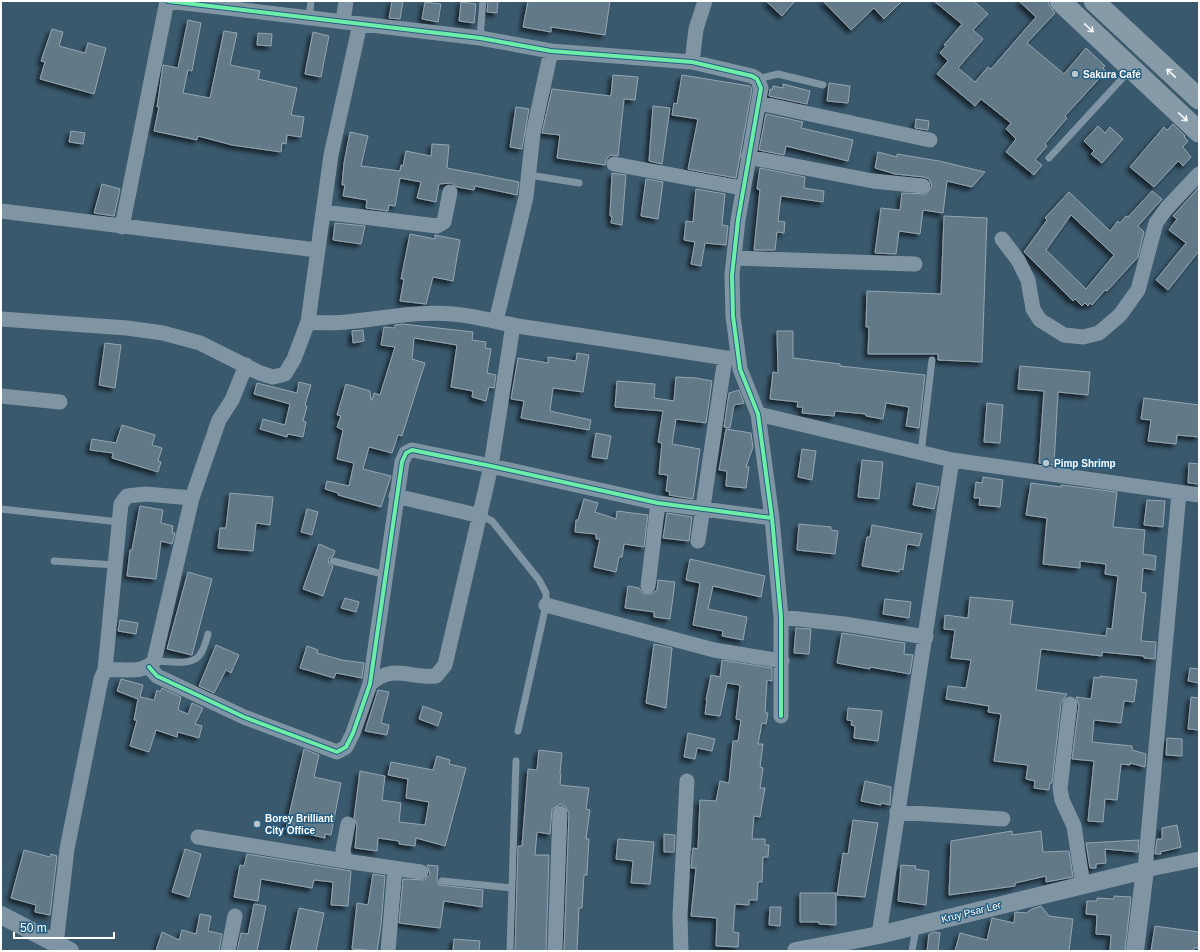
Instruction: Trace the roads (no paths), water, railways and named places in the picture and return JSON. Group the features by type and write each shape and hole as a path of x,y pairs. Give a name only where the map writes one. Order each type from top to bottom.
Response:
{"main road":[{"path":"1060,1 1199,132"},
{"path":"1094,1 1199,99"}],"street":[{"path":"122,227 167,1 480,38 551,51 692,62 752,76 757,79 760,88 759,103 742,188 734,258 732,358 702,510 698,541"},
{"path":"343,22 346,1"},
{"path":"692,62 696,29 705,1"},
{"path":"1,319 127,328 163,333 200,343 260,373 273,377 285,374 294,359 308,322 331,155 360,24"},
{"path":"496,321 507,270 519,228 529,175 533,134 551,51"},
{"path":"759,103 930,140"},
{"path":"748,157 873,181 923,186"},
{"path":"614,164 742,188"},
{"path":"1002,239 1028,280 1033,309 1040,320 1064,335 1083,337 1099,333 1120,315 1138,290 1156,222 1166,209 1199,174"},
{"path":"322,212 437,226 444,222 450,192"},
{"path":"1,211 317,250"},
{"path":"734,258 915,264"},
{"path":"308,322 326,324 343,323 415,313 452,314 513,325 732,358 740,369 758,414 772,518 781,616 781,716"},
{"path":"370,684 379,676 391,672 425,677 436,676 445,666 481,516 491,466 513,325"},
{"path":"246,365 232,400 219,420 192,498 151,664 157,676 244,717 338,752 346,747 353,733 370,684 396,496 402,462 406,453 412,450 658,503 702,510 772,518"},
{"path":"1,396 60,402"},
{"path":"758,414 952,460 1199,495"},
{"path":"879,935 952,460"},
{"path":"1135,951 1145,870 1179,493"},
{"path":"1,915 63,948 67,849 101,679 105,670 121,504 127,496 146,494 192,498"},
{"path":"396,496 481,516"},
{"path":"648,586 658,503"},
{"path":"546,605 714,650 782,661"},
{"path":"781,616 926,637"},
{"path":"105,670 142,669 151,664"},
{"path":"1070,704 1060,788 1062,800 1074,826 1082,885"},
{"path":"681,951 680,916 687,781"},
{"path":"897,812 1003,819"},
{"path":"554,951 560,813"},
{"path":"345,861 343,850 348,824"},
{"path":"198,837 421,872"},
{"path":"1145,870 1199,859"},
{"path":"388,951 396,869"},
{"name":"Kruy Psar Ler","path":"796,951 879,935 1145,870"},
{"path":"228,951 235,916"}],"lane":[{"path":"309,18 311,1"},
{"path":"480,38 483,1"},
{"path":"1049,158 1131,68"},
{"path":"757,79 778,74 823,85"},
{"path":"529,175 579,183"},
{"path":"921,453 932,360"},
{"path":"1,509 119,522"},
{"path":"481,516 492,521 539,580 546,593 546,605 518,731"},
{"path":"54,561 115,565"},
{"path":"333,561 386,575"},
{"path":"151,664 183,662 197,658 202,651 208,634"},
{"path":"510,951 516,761"},
{"path":"442,881 512,888"},
{"path":"912,951 916,926"}],"place":[{"name":"Sakura Café","path":"1075,74"},
{"name":"Pimp Shrimp","path":"1046,463"},
{"name":"Borey Brilliant City Office","path":"257,824"}]}
